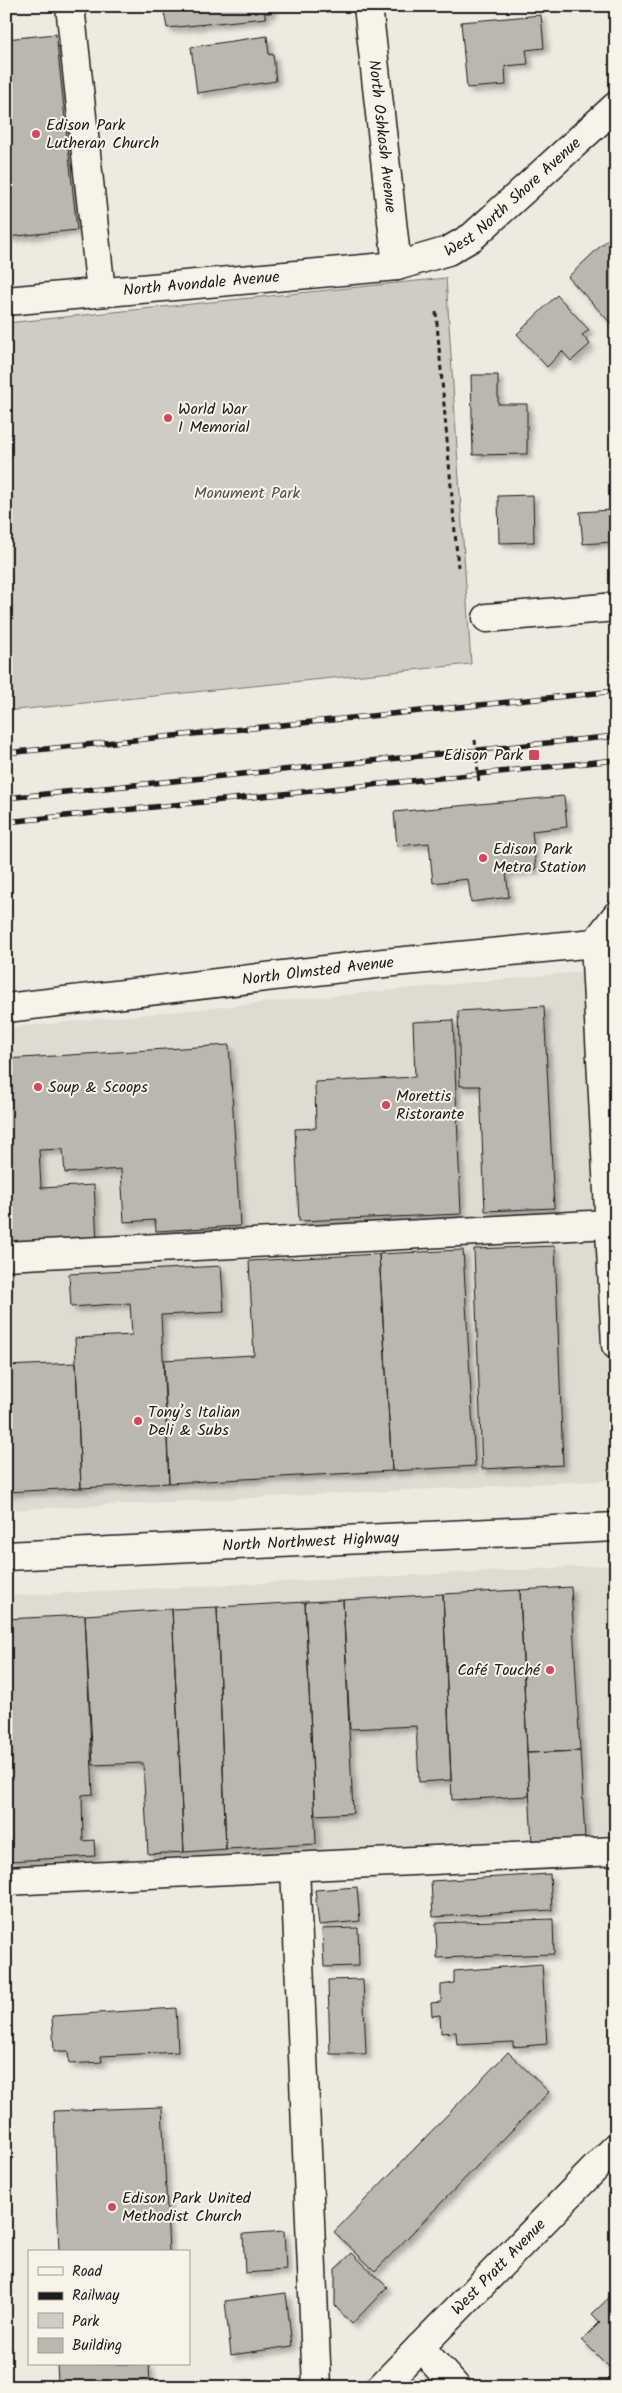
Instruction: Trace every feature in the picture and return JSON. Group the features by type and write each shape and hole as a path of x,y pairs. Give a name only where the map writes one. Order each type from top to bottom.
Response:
{"street":[{"path":"70,6 101,292"},
{"name":"North Oshkosh Avenue","path":"368,6 397,266"},
{"name":"West North Shore Avenue","path":"397,266 448,251 472,237 616,106"},
{"name":"North Avondale Avenue","path":"6,301 397,266"},
{"path":"487,618 616,607"},
{"path":"616,916 595,943 611,1208 616,1345"},
{"name":"North Olmsted Avenue","path":"6,1008 384,964 595,943"},
{"path":"6,1256 611,1208"},
{"name":"North Northwest Highway","path":"6,1556 616,1527"},
{"path":"6,1881 616,1851"},
{"path":"295,1867 317,2387"},
{"name":"West Pratt Avenue","path":"381,2387 616,2147"},
{"path":"420,2347 456,2387"}],"path":[{"path":"436,312 458,567"},
{"path":"475,740 479,784"}],"shaded area":[{"path":"588,971 615,1480 6,1510 6,1028"},
{"path":"616,1565 616,1847 6,1879 6,1596"}],"green space":[{"name":"Monument Park","path":"446,278 471,664 6,711 6,323"}],"building":[{"path":"163,6 276,6 270,13 264,13 266,18 167,28"},
{"path":"541,15 544,48 526,50 528,64 505,66 506,85 467,88 461,22"},
{"name":"Edison Park Lutheran Church","path":"56,34 77,230 6,237 6,39"},
{"path":"267,36 269,55 273,54 276,81 197,93 191,47"},
{"path":"608,239 616,248 616,329 568,277"},
{"path":"557,295 589,330 582,335 590,344 571,361 562,351 547,367 517,334"},
{"path":"471,375 498,375 498,404 527,404 527,454 473,455"},
{"path":"533,495 534,542 499,543 498,496"},
{"path":"611,510 612,542 583,544 580,512"},
{"name":"Edison Park Metra Station","path":"564,796 567,827 532,831 536,869 506,873 509,897 471,902 468,879 433,883 429,843 397,846 394,812"},
{"path":"544,1006 554,1208 485,1211 480,1086 460,1086 458,1011"},
{"name":"Morettis Ristorante","path":"453,1020 461,1214 299,1221 295,1129 316,1128 315,1082 415,1077 413,1022"},
{"path":"229,1045 240,1226 156,1231 155,1220 124,1222 121,1169 65,1173 63,1149 39,1150 41,1188 94,1185 97,1242 6,1248 6,1059"},
{"path":"555,1246 563,1465 482,1469 474,1249"},
{"path":"463,1250 475,1466 392,1471 379,1254"},
{"path":"379,1254 392,1471 169,1483 164,1360 254,1355 249,1261"},
{"path":"221,1266 224,1312 161,1315 169,1483 81,1488 75,1338 132,1335 130,1303 71,1307 69,1274"},
{"path":"76,1363 81,1488 6,1492 6,1366"},
{"name":"Café Touché","path":"571,1587 580,1751 527,1753 520,1590"},
{"path":"520,1590 529,1796 452,1800 443,1594"},
{"path":"443,1594 451,1780 419,1782 416,1726 350,1729 343,1600"},
{"path":"343,1600 353,1813 315,1815 305,1602"},
{"path":"305,1602 316,1844 226,1849 217,1607"},
{"path":"217,1607 226,1849 184,1852 172,1609"},
{"path":"172,1609 184,1852 148,1854 143,1763 93,1765 85,1615"},
{"path":"85,1615 93,1794 82,1795 83,1841 94,1840 95,1856 10,1861 6,1794 6,1619"},
{"path":"580,1751 585,1839 532,1843 527,1753"},
{"path":"550,1874 552,1910 433,1917 431,1881"},
{"path":"357,1887 360,1921 319,1925 315,1890"},
{"path":"553,1919 554,1954 437,1958 436,1923"},
{"path":"358,1928 359,1966 324,1967 322,1929"},
{"path":"542,1964 547,2044 513,2047 513,2042 457,2045 456,2032 441,2033 440,2015 432,2016 431,2003 441,2002 441,1985 454,1983 454,1971"},
{"path":"363,1979 366,2054 330,2054 328,1980"},
{"path":"176,2008 178,2052 101,2056 102,2062 69,2064 68,2051 54,2051 52,2016"},
{"path":"508,2052 549,2092 375,2271 334,2232"},
{"name":"Edison Park United Methodist Church","path":"162,2107 169,2250 59,2250 54,2111"},
{"path":"284,2231 286,2270 245,2273 243,2234"},
{"path":"352,2253 387,2287 352,2324 335,2306 335,2269"},
{"path":"616,2291 616,2370 614,2372 582,2340 600,2322 592,2314"},
{"path":"286,2293 292,2346 231,2355 225,2301"},
{"path":"57,2366 149,2366 150,2387 78,2387 78,2384 58,2384"}],"railway":[{"path":"6,753 616,691"},
{"path":"6,798 616,736"},
{"path":"6,822 616,760"}],"place":[{"name":"Edison Park Lutheran Church","path":"36,134"},
{"name":"World War I Memorial","path":"168,418"},
{"name":"Edison Park","path":"534,755"},
{"name":"Edison Park Metra Station","path":"483,858"},
{"name":"Soup & Scoops","path":"38,1087"},
{"name":"Morettis Ristorante","path":"386,1105"},
{"name":"Tony’s Italian Deli & Subs","path":"138,1421"},
{"name":"Café Touché","path":"550,1670"},
{"name":"Edison Park United Methodist Church","path":"112,2207"}]}
